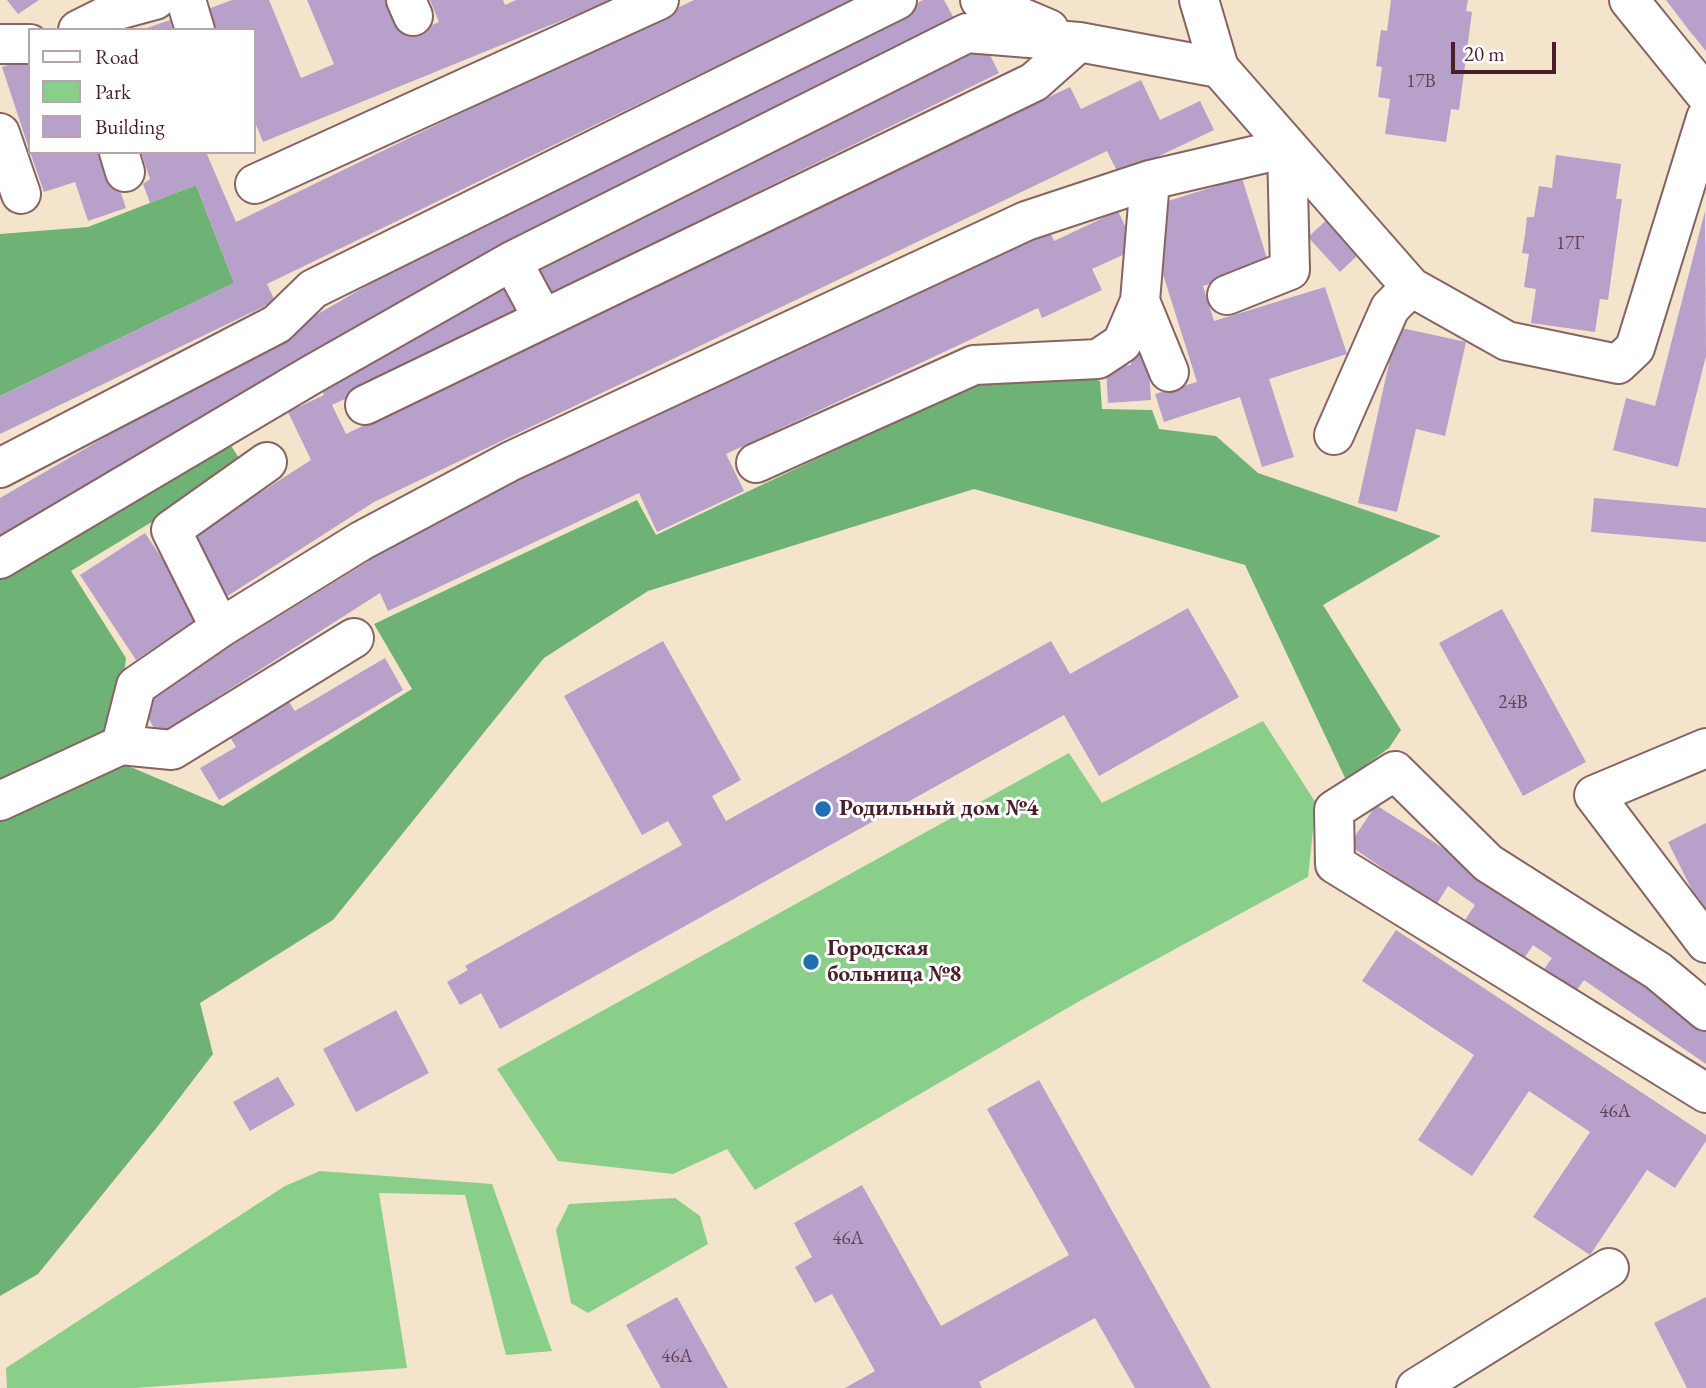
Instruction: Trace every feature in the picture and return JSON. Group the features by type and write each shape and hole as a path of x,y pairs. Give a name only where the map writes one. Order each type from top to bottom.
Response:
{"street":[{"path":"83,28 117,5 155,0"},
{"path":"186,0 194,28"},
{"path":"0,468 277,324 313,289 897,0"},
{"path":"980,0 1079,42"},
{"path":"1199,0 1219,68 1411,287 1507,341 1618,364 1635,348 1706,118"},
{"path":"1629,0 1706,95"},
{"path":"255,184 647,3"},
{"path":"0,559 311,375 512,261 967,33 1079,42 1219,68"},
{"path":"365,405 1034,82 1079,42"},
{"path":"0,44 28,44"},
{"path":"0,132 21,194"},
{"path":"121,745 136,686 220,628 361,541 511,461 1026,221 1150,180 1287,148"},
{"path":"1227,295 1290,270 1287,148"},
{"path":"756,463 974,365 1098,359 1122,343 1140,301 1150,180"},
{"path":"512,261 543,318"},
{"path":"1334,435 1390,308 1411,287"},
{"path":"1140,301 1169,372"},
{"path":"220,628 171,530 267,462"},
{"path":"0,801 121,745 172,750 354,638"},
{"path":"1706,748 1594,795 1706,943"},
{"path":"1706,1011 1658,971 1488,863 1395,771 1334,810 1335,864 1706,1093"},
{"path":"1416,1388 1609,1268"}],"green space":[{"path":"196,185 234,283 0,396 0,234 88,227"},
{"path":"1069,373 1100,381 1102,409 1152,410 1159,429 1216,436 1258,473 1441,536 1323,605 1401,730 1389,748 1346,780 1245,565 974,489 648,591 544,658 333,920 200,1003 213,1054 38,1274 0,1296 0,576 228,441 244,466 71,571 126,658 114,760 223,806 412,689 374,624 637,500 656,535 977,383"},
{"path":"1263,721 1316,803 1308,877 1083,999 755,1190 727,1149 673,1174 558,1161 497,1069 1069,753 1102,803"},
{"path":"320,1171 492,1184 552,1351 506,1355 465,1195 379,1193 407,1368 135,1388 7,1388 6,1368 285,1186"},
{"path":"675,1198 700,1216 708,1244 588,1313 571,1303 556,1230 569,1204"}],"building":[{"path":"7,0 39,0 18,14"},
{"path":"232,0 269,0 301,78 334,64 307,0 391,0 406,36 439,22 430,0 503,0 505,5 516,0 612,0 263,142 256,125 256,28 216,28 208,9"},
{"path":"694,0 853,0 267,284 275,301 0,434 0,396 234,283 196,185 150,203 143,184 150,179 142,154 207,154 236,222"},
{"path":"923,0 944,0 956,22 0,539 0,498 456,234"},
{"path":"1391,0 1468,0 1466,11 1472,12 1459,110 1451,109 1446,142 1385,134 1390,99 1378,97 1382,67 1376,66 1381,30 1387,31"},
{"path":"1666,0 1706,0 1706,51 1688,29"},
{"path":"170,20 172,28 147,28"},
{"path":"984,43 999,73 548,295 530,259"},
{"path":"28,59 28,146 2,67"},
{"path":"1141,80 1160,120 1200,101 1214,130 1119,175 1107,151 374,502 226,597 188,539 311,460 288,412 324,395 314,374 508,281 524,314 332,405 346,434 1070,87 1081,109"},
{"path":"31,154 108,154 126,208 88,221 75,182 44,192"},
{"path":"1556,155 1621,164 1616,199 1622,199 1608,300 1600,299 1595,332 1531,323 1536,289 1524,287 1529,254 1522,253 1527,217 1534,217 1539,186 1552,188"},
{"path":"1242,178 1269,265 1203,286 1214,321 1325,287 1347,354 1269,379 1294,457 1262,467 1240,397 1164,422 1155,394 1197,382 1155,249 1168,201"},
{"path":"1118,211 1136,249 1092,269 1102,290 1042,318 1038,308 726,454 744,491 657,532 639,493 388,611 380,593 158,735 139,702 369,561 365,550 1050,232 1054,241"},
{"path":"1705,211 1706,356 1678,467 1613,450 1626,398 1655,406"},
{"path":"1330,217 1362,251 1340,272 1308,237"},
{"path":"1397,327 1466,342 1445,436 1416,429 1397,512 1358,503"},
{"path":"1131,354 1148,354 1151,400 1108,403 1106,367 1131,365"},
{"path":"1594,498 1706,508 1706,542 1591,532"},
{"path":"145,533 201,617 136,660 80,575"},
{"name":"Родильный дом №4","path":"1188,608 1239,697 1099,776 1064,715 500,1029 481,993 460,1005 447,982 468,970 465,966 682,845 668,821 642,835 564,696 663,641 741,780 712,796 726,821 1051,641 1070,674"},
{"path":"1502,609 1586,762 1523,796 1439,643"},
{"path":"385,658 403,690 219,800 200,768 236,747 230,737 289,702 295,711"},
{"path":"1376,805 1646,978 1706,1026 1706,1064 1584,980 1574,994 1542,972 1552,958 1533,945 1523,960 1465,920 1475,905 1448,886 1436,905 1349,845"},
{"path":"1706,823 1706,910 1703,912 1668,842"},
{"path":"1396,930 1706,1135 1706,1141 1675,1188 1647,1170 1590,1255 1533,1217 1590,1132 1529,1091 1472,1176 1418,1140 1474,1055 1362,981"},
{"path":"396,1010 429,1073 356,1112 323,1049"},
{"path":"278,1077 295,1105 250,1131 233,1102"},
{"path":"1039,1080 1211,1388 1135,1388 1095,1318 979,1382 982,1388 845,1388 875,1371 832,1294 815,1303 795,1267 812,1257 794,1223 862,1185 941,1326 1069,1255 987,1109"},
{"path":"677,1297 728,1388 661,1388 626,1325"},
{"path":"1706,1297 1706,1388 1687,1388 1654,1323"}],"place":[{"name":"Родильный дом №4","path":"823,809"},
{"name":"Городская больница №8","path":"811,962"}]}
